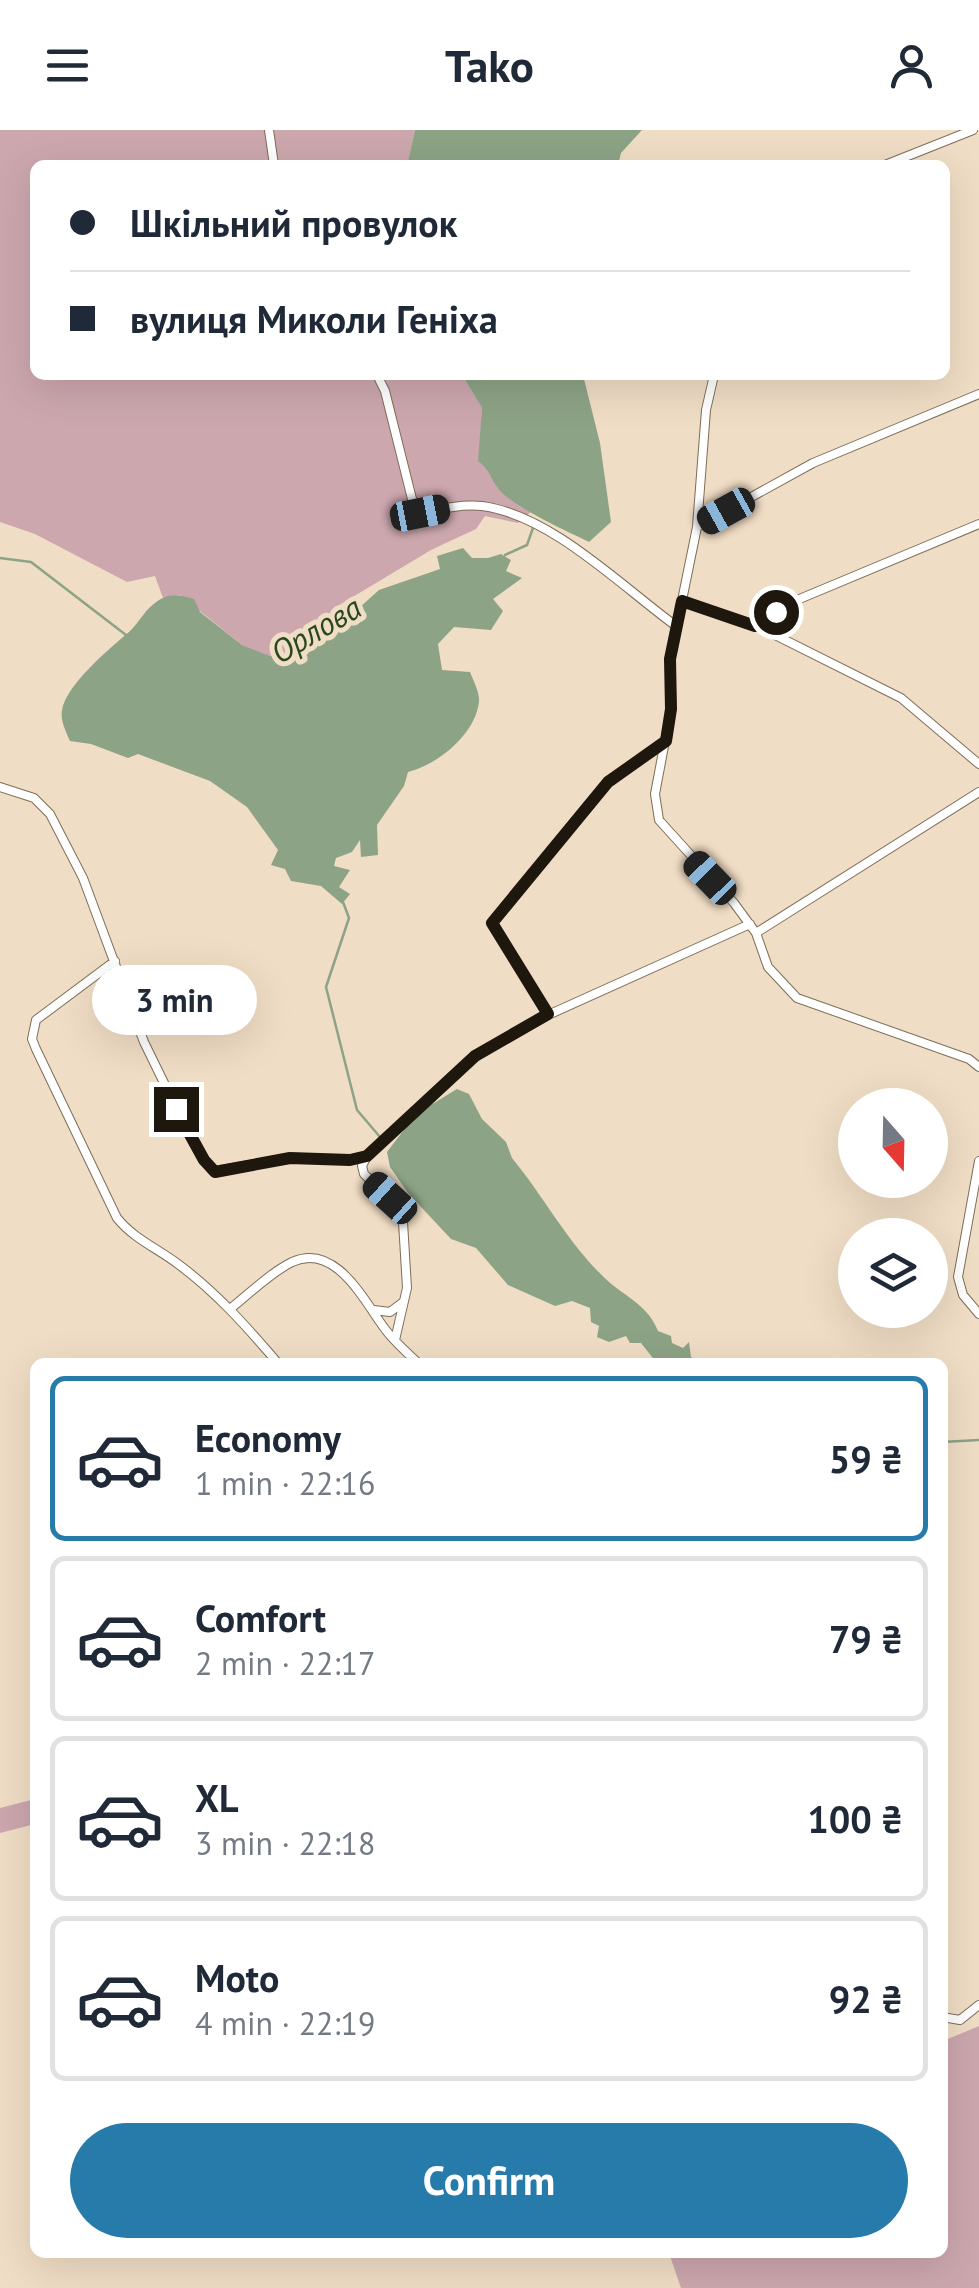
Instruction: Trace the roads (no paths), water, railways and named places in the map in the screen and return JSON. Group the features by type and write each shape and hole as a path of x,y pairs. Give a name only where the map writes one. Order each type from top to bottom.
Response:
{"street":[{"path":"269,130 273,160"},
{"path":"898,160 973,130"},
{"path":"378,380 390,410 412,499 420,513 485,507 528,520 591,560 676,626"},
{"path":"713,380 706,410 697,527 670,659 671,709 655,794 659,820 750,924 768,967 797,998 969,1059 979,1068"},
{"path":"697,527 813,464 979,394"},
{"path":"755,626 797,600 979,524"},
{"path":"682,601 755,626 901,698 979,764"},
{"path":"548,1014 492,923 608,782 666,741"},
{"path":"0,787 34,798 50,814 83,878 144,1042 206,1164 215,1172 290,1158 350,1160 367,1156"},
{"path":"756,933 979,792"},
{"path":"395,1340 407,1271 403,1222 395,1203 364,1174 362,1162 367,1156 475,1056 548,1014 750,924"},
{"path":"115,961 43,1012 32,1029 32,1040 117,1218 134,1237 180,1265 230,1310 273,1358"},
{"path":"979,1162 958,1268 963,1294 979,1314"},
{"path":"230,1310 288,1264 306,1258 328,1261 346,1276 413,1358"},
{"path":"370,1307 390,1312 404,1301"},
{"path":"948,2018 960,2020 975,2008 979,2018"}],"waterway":[{"name":"Орлова","path":"505,555 527,545 533,528"},
{"name":"Орлова","path":"0,558 31,562 126,635"},
{"path":"343,902 349,918 326,987 357,1110 380,1137"},
{"path":"948,1442 979,1440"}]}
